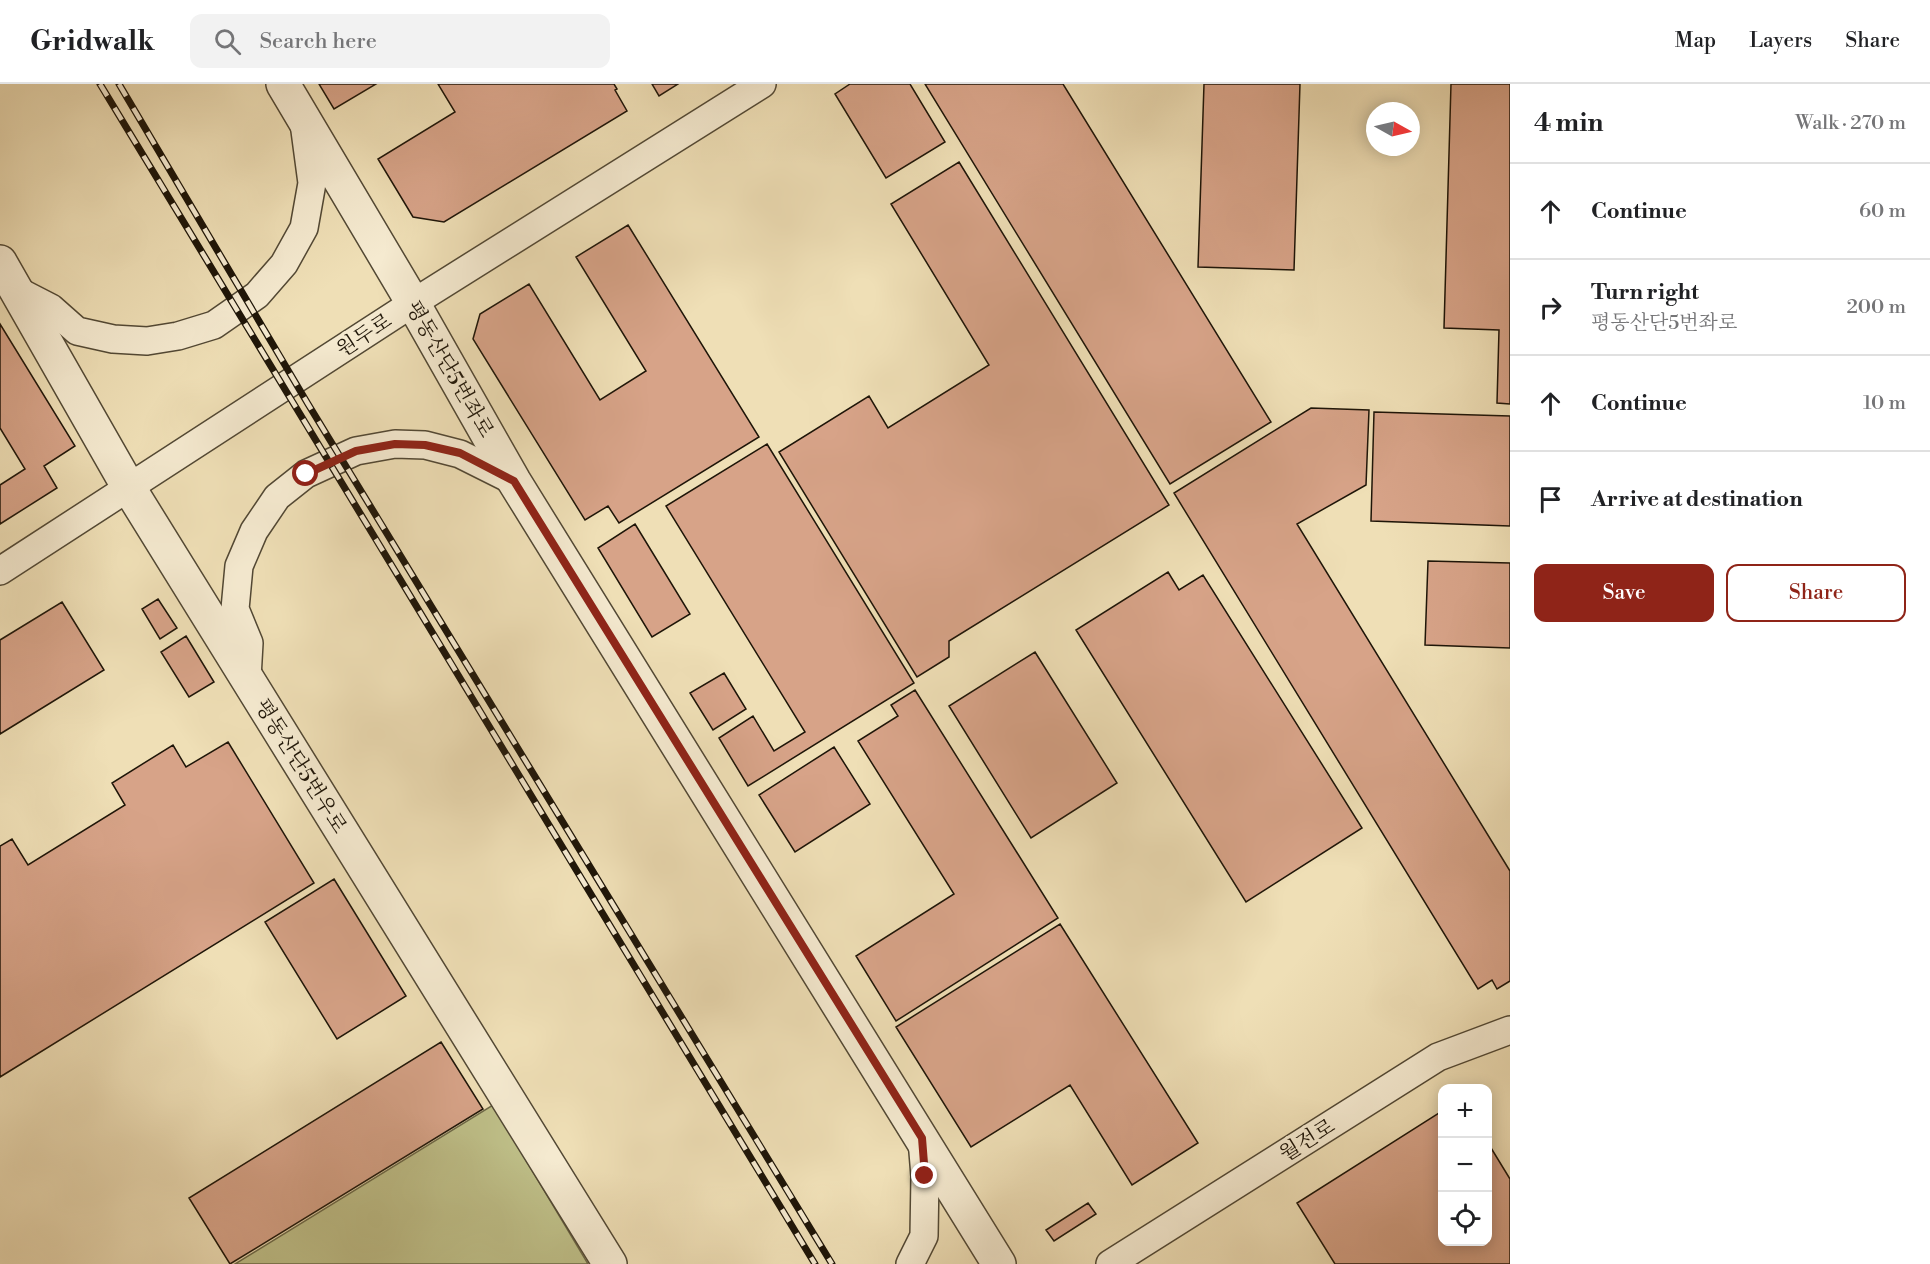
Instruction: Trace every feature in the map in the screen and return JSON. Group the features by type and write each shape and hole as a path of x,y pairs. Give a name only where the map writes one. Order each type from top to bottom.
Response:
{"street":[{"name":"평동산단5번좌로","path":"283,84 413,303 514,481 999,1264"},
{"name":"원두로","path":"0,571 413,303 762,84"},
{"path":"16,290 51,308 77,331 113,339 158,339 178,336 214,325 257,296 284,264 304,228 312,183 304,120"},
{"name":"평동산단5번우로","path":"0,262 129,488 610,1264"},
{"path":"247,678 249,643 235,609 239,567 254,531 277,497 306,474 356,451 395,444 425,445 460,453 514,481"},
{"name":"월전로","path":"1110,1264 1438,1057 1510,1030"},
{"path":"910,1264 924,1236 925,1176 922,1138"}],"green space":[{"path":"493,1105 588,1264 235,1264"}],"building":[{"path":"319,84 376,84 334,109"},
{"path":"438,84 614,84 627,111 444,222 413,217 378,159 455,112"},
{"path":"652,84 678,84 659,96"},
{"path":"850,84 910,84 945,142 886,178 835,94"},
{"path":"925,84 1063,84 1271,422 1170,484"},
{"path":"1204,84 1300,84 1294,270 1198,267"},
{"path":"1451,84 1510,84 1510,404 1497,403 1499,330 1444,328"},
{"path":"959,162 1169,505 949,641 949,657 917,677 779,452 869,396 888,428 989,365 891,204"},
{"path":"628,225 759,437 619,523 608,506 585,520 473,339 480,314 529,284 600,400 646,371 576,257"},
{"path":"0,324 75,446 44,466 57,488 0,524 0,485 25,469 0,428"},
{"path":"1311,408 1369,410 1366,485 1297,524 1510,871 1510,981 1497,989 1492,980 1478,989 1174,493"},
{"path":"1374,412 1510,416 1510,526 1371,521"},
{"path":"767,444 914,683 748,786 719,738 753,716 774,751 805,732 666,506"},
{"path":"635,524 690,614 652,637 598,548"},
{"path":"1428,561 1510,563 1510,648 1425,645"},
{"path":"1168,572 1179,590 1203,575 1362,828 1246,902 1076,630"},
{"path":"158,599 177,628 160,639 142,609"},
{"path":"62,602 104,670 0,734 0,640"},
{"path":"186,636 214,682 189,697 161,652"},
{"path":"1035,652 1117,783 1031,838 949,706"},
{"path":"724,673 746,709 713,730 690,693"},
{"path":"915,690 1058,918 896,1021 856,956 954,894 858,741 898,716 891,705"},
{"path":"228,742 314,883 0,1077 0,846 12,839 28,865 125,805 112,783 173,745 186,767"},
{"path":"834,747 870,804 795,852 759,795"},
{"path":"334,879 406,996 337,1039 265,922"},
{"path":"1060,924 1198,1143 1132,1185 1070,1085 971,1147 896,1027"},
{"path":"441,1042 483,1109 230,1264 189,1198"},
{"path":"1438,1114 1438,1246 1492,1246 1492,1150 1510,1179 1510,1264 1335,1264 1297,1203"},
{"path":"1088,1203 1096,1214 1054,1241 1046,1230"}],"railway":[{"path":"100,84 815,1264"},
{"path":"119,84 308,404 832,1264"}],"route":[{"path":"306,474 356,451 395,444 425,445 460,453 514,481 922,1138 925,1176"}]}
